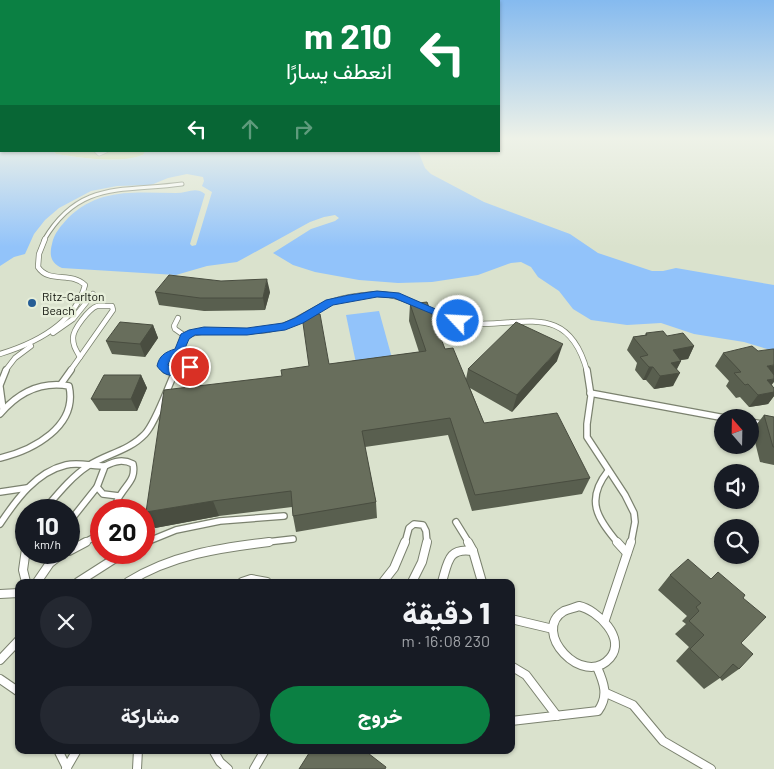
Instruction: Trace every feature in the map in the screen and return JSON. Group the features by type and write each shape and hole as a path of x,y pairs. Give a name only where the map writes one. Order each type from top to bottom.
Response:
{"lane":[{"path":"2,412 0,386 2,377 8,367 20,350 53,329 78,303 84,291 83,281 46,275 38,267 42,240 49,228 68,211 95,194 108,190 157,188 182,184"},
{"path":"0,354 20,350 65,326 93,294"},
{"path":"178,318 174,326 175,330 185,336 204,331 247,332 266,330 299,321 330,302 377,294 396,295 465,323 532,320 556,326 572,338 585,363 590,393 586,427 587,438 627,499 636,520 605,620"},
{"path":"78,303 86,302"},
{"path":"61,384 80,357 113,310 112,306 97,306 90,309 73,335 74,347 80,357"},
{"path":"179,351 185,336"},
{"path":"179,351 192,353 195,357 194,362 183,371 175,372 167,371 163,366 164,360 170,354 179,351"},
{"path":"54,499 68,483 88,466 136,443 146,433 152,425 162,398 175,372"},
{"path":"0,458 37,444 65,419 72,404 73,395 68,386 48,384 31,389 19,396 2,412"},
{"path":"590,393 714,416"},
{"path":"759,424 774,426"},
{"path":"0,524 2,516 38,478 54,469 67,465 105,466 115,461 126,460 133,464 135,471 133,480 118,499"},
{"path":"80,508 97,487 105,466"},
{"path":"608,471 599,479 595,489 595,506 602,522 627,553"},
{"path":"97,487 103,494 119,496"},
{"path":"0,492 27,488"},
{"path":"155,539 176,530 220,521 284,516"},
{"path":"456,522 473,551 481,579"},
{"path":"385,579 398,562 404,548 408,529 411,525 417,523 423,525 427,536 419,569 414,579"},
{"path":"133,579 164,562 198,553 294,539"},
{"path":"443,579 451,555 455,551 460,549 473,551"},
{"path":"23,564 24,579"},
{"path":"39,579 49,564"},
{"path":"82,579 105,564"},
{"path":"0,594 15,593"},
{"path":"579,606 592,610 605,620 613,634 614,648 608,660 597,667 581,666 567,658 556,644 553,628 556,616 566,608 579,606"},
{"path":"515,620 553,628"},
{"path":"0,660 15,644"},
{"path":"515,721 598,711 605,704 606,693 597,667"},
{"path":"515,668 526,675 556,716"},
{"path":"0,679 15,689"},
{"path":"606,693 633,705 663,741 711,769"},
{"path":"60,754 67,768"},
{"path":"67,768 75,754"},
{"path":"138,754 138,767"},
{"path":"215,754 228,769"},
{"path":"254,769 263,754"}],"water":[{"path":"0,175 183,175 168,178 151,185 117,186 91,191 59,208 45,220 34,234 25,254 14,257 0,266"},
{"path":"192,175 433,175 484,202 570,234 598,253 652,271 676,268 774,285 774,351 744,342 694,334 661,323 627,325 591,320 573,309 559,291 538,277 531,267 521,262 511,263 478,275 432,282 398,283 359,280 315,272 293,265 273,253 311,229 335,221 339,218 335,215 310,222 237,262 207,266 176,275 62,268 53,261 51,252 54,236 68,218 80,208 93,201 119,194 176,193 195,190 202,192 205,194 190,244 192,246 196,245 212,192 202,186 203,177"},
{"path":"379,311 392,358 356,363 346,315"}],"building":[{"path":"169,275 221,281 267,279 263,298 200,298 155,292"},
{"path":"427,302 445,349 453,348 484,423 557,413 590,478 475,495 450,418 362,431 376,502 293,516 291,491 155,511 155,499 148,499 164,390 282,376 281,370 309,366 302,316 320,314 329,364 426,351 410,304"},
{"path":"120,322 153,325 140,344 106,341"},
{"path":"516,322 563,344 517,395 468,369"},
{"path":"663,331 667,336 683,333 694,346 673,350 681,361 671,363 680,373 660,376 653,367 649,367 640,357 648,355 633,337"},
{"path":"752,346 758,351 774,349 774,365 767,366 774,375 774,379 767,380 774,388 774,392 758,395 734,373 741,372 723,353"},
{"path":"104,375 141,375 131,399 91,399"},
{"path":"764,415 774,417 774,447 773,447"},
{"path":"688,559 711,579 718,572 745,595 743,598 766,617 741,643 753,654 739,669 733,664 720,678 690,649 704,635 689,621 699,611 696,607 701,603 670,575"},
{"path":"308,754 369,754 386,767 385,769 299,769"}],"place":[{"name":"Ritz-Carlton Beach","path":"32,303"}],"route":[{"path":"190,367 183,371 175,372 167,371 163,366 164,360 170,354 179,351 185,336 193,332 217,330 247,332 285,326 299,321 330,302 349,298 377,294 396,295 458,321"}]}
